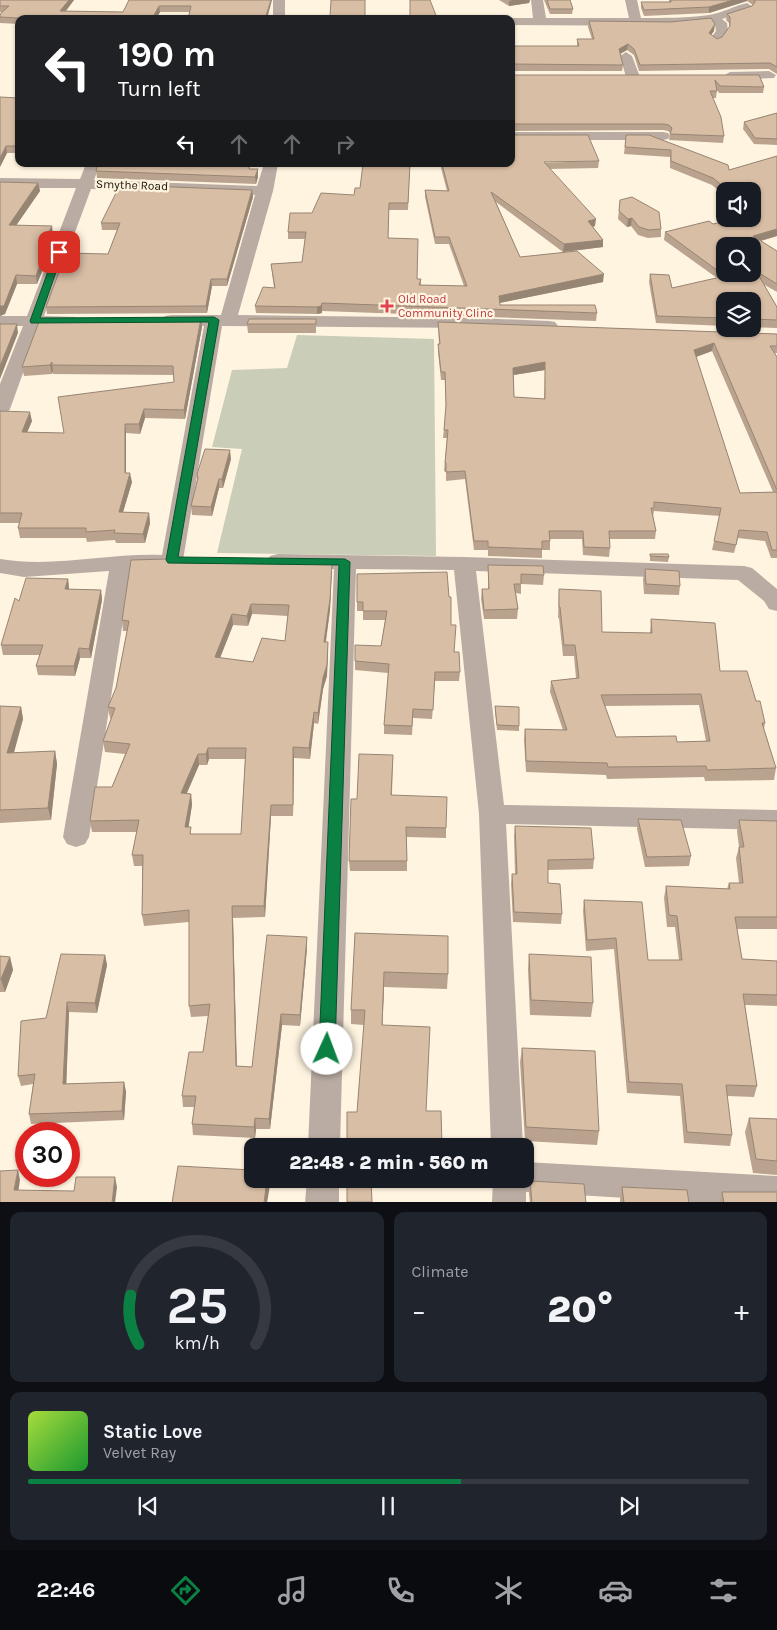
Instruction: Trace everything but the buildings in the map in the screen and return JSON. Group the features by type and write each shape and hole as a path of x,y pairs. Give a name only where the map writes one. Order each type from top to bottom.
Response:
{"street":[{"path":"279,0 279,15"},
{"path":"537,0 540,21"},
{"path":"631,0 636,21"},
{"path":"515,21 669,22 713,18 747,7"},
{"path":"713,18 721,23 722,31 716,39"},
{"path":"626,56 633,77"},
{"path":"720,76 769,75"},
{"path":"515,136 663,136"},
{"path":"0,409 92,167"},
{"path":"0,566 24,570 121,562 182,560 221,320 265,190 270,167"},
{"name":"Smythe Road","path":"0,183 265,190"},
{"path":"154,320 477,323 565,326"},
{"path":"0,321 84,321"},
{"path":"258,561 464,564 744,573 772,596 777,604"},
{"path":"76,837 121,562"},
{"path":"324,1138 345,562"},
{"path":"464,564 492,814 507,1138"},
{"path":"492,814 777,820"},
{"path":"534,1178 777,1191"},
{"path":"322,1188 322,1202"},
{"path":"509,1188 509,1202"}],"green space":[{"path":"297,335 434,339 436,556 217,553 242,449 212,447 232,370 287,368"}],"place":[{"name":"Old Road Community Clinc","path":"387,306"}],"route":[{"path":"59,252 34,321 214,320 172,560 345,562 327,1049"}]}
